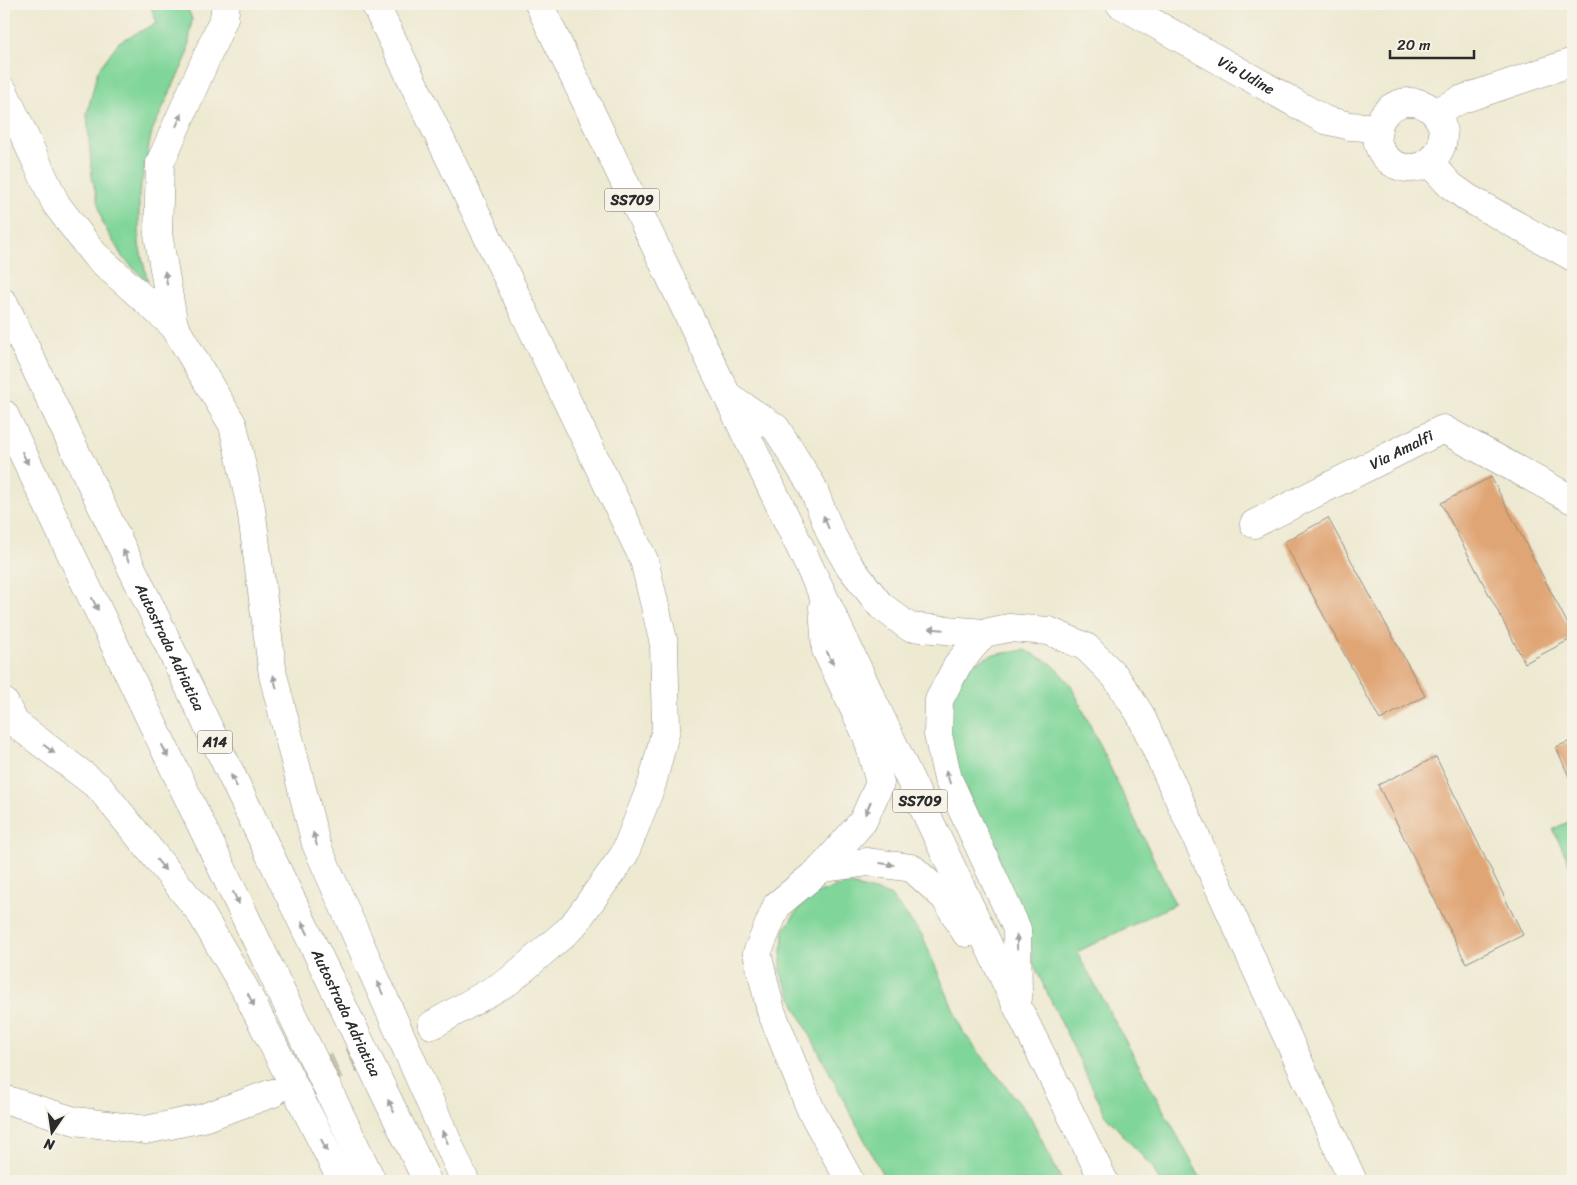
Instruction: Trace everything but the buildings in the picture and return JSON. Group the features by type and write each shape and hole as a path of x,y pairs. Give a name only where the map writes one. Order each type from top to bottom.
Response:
{"main road":[{"path":"174,326 158,234 160,163 224,18 226,4"},
{"path":"375,4 644,560 664,644 666,729 652,784 624,855 572,927 509,981 432,1025"},
{"name":"SS709","path":"539,4 822,593 1018,1008 1104,1181"},
{"name":"Via Udine","path":"1120,4 1325,120 1350,126 1378,128"},
{"path":"1435,112 1460,100 1573,62"},
{"path":"4,92 56,204 94,254 174,326 233,425 251,508 273,676 316,844 465,1181"},
{"path":"1417,102 1435,112 1440,120 1444,138 1441,148 1430,162 1419,167 1408,168 1397,165 1388,159 1381,150 1377,139 1381,118 1388,110 1397,104 1417,102"},
{"path":"1430,162 1450,185 1468,198 1573,257"},
{"name":"Autostrada Adriatica","path":"4,303 427,1181"},
{"path":"726,395 776,428 812,486 831,534 848,564 880,605 909,627 984,633 1010,628 1049,631 1086,647 1114,676 1140,714 1353,1181"},
{"path":"4,414 372,1181"},
{"name":"Via Amalfi","path":"1254,524 1443,430 1573,500"},
{"path":"822,593 826,650 868,736 880,783 863,821 822,868 777,905 757,953 771,1011 812,1110 850,1181"},
{"path":"984,633 958,664 939,700 938,735 948,779 1017,929 1018,1008"},
{"path":"8,714 99,788 200,912 245,989 342,1181"},
{"path":"822,868 868,862 912,868 945,898 985,966 1018,1008"},
{"path":"4,1099 75,1121 146,1130 204,1118 273,1093"}],"green space":[{"path":"150,4 186,4 192,19 187,56 152,131 139,194 139,245 148,282 123,258 103,224 92,177 87,114 98,70 119,42 157,23"},
{"path":"1025,650 1052,664 1071,685 1175,904 1077,952 1202,1181 1159,1181 1153,1168 1106,1116 1033,963 1028,928 954,762 947,724 953,685 967,666 992,655"},
{"path":"1573,820 1573,871 1553,829"},
{"path":"847,884 890,895 922,935 963,1032 1031,1118 1062,1181 886,1181 797,1010 780,971 784,930 807,896"}],"tunnel":[{"path":"273,1093 432,1025"}]}
